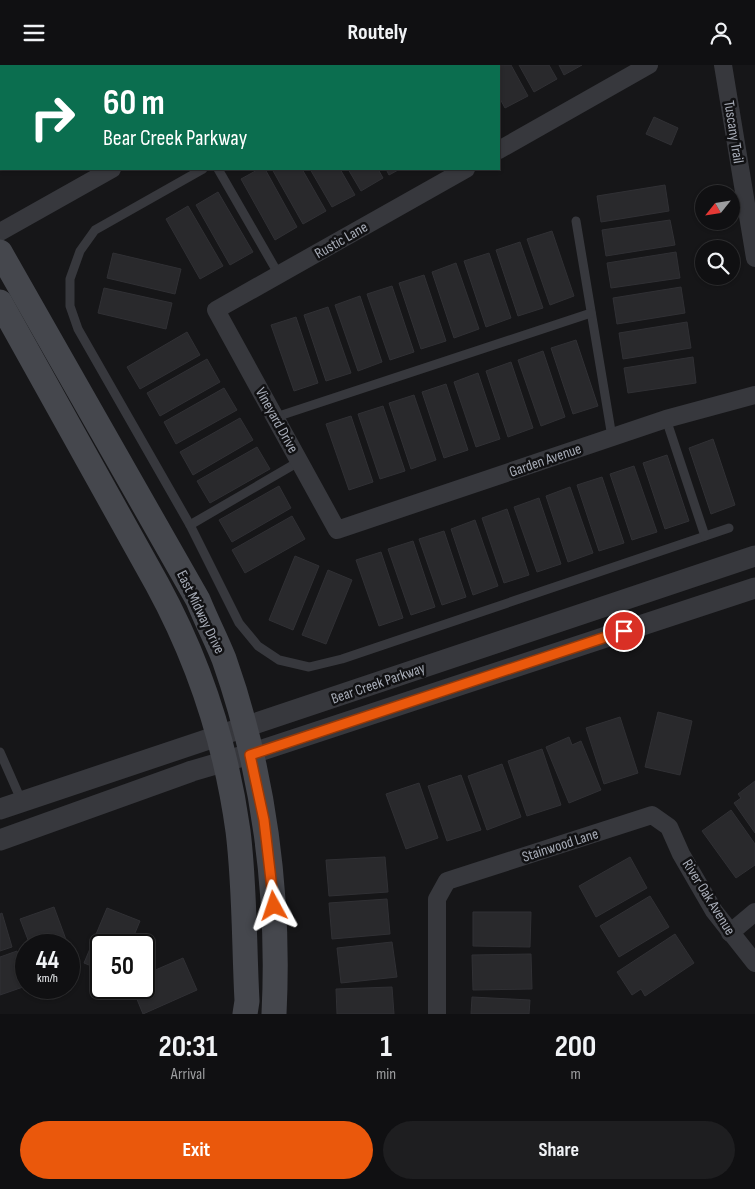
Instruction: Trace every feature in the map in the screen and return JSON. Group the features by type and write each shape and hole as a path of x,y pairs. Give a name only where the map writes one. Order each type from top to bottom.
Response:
{"main road":[{"name":"East Midway Drive","path":"0,251 198,600 223,659 244,729 264,820 273,889 277,957 274,1014"},
{"name":"East Midway Drive","path":"0,302 178,623 202,682 219,736 238,831 247,1001 245,1014"}],"street":[{"name":"Tuscany Trail","path":"723,65 755,258"},
{"path":"500,149 645,66"},
{"path":"0,232 110,170"},
{"name":"Rustic Lane","path":"216,311 464,170"},
{"name":"Vineyard Drive","path":"216,311 337,530"},
{"name":"Garden Avenue","path":"337,530 666,419 755,395"},
{"name":"Bear Creek Parkway","path":"0,809 244,729 755,556"},
{"name":"Bear Creek Parkway","path":"0,840 225,761 250,755 755,588"},
{"name":"Stainwood Lane","path":"437,1014 436,899 447,881 652,815 670,827"},
{"name":"River Oak Avenue","path":"670,827 681,853 730,933 755,963"},
{"path":"730,933 755,912"}],"lane":[{"path":"201,170 95,230 80,251 70,279 70,306 78,329 190,525 239,623 258,646 279,660 310,667 342,659 729,528"},
{"path":"219,170 279,275"},
{"path":"576,221 612,437"},
{"path":"276,417 591,313"},
{"path":"666,419 705,536"},
{"path":"190,525 300,461"},
{"path":"0,752 22,802"}],"building":[{"path":"500,65 511,65 528,96 505,108 500,99"},
{"path":"519,65 549,65 557,79 534,92"},
{"path":"559,65 582,65 564,75"},
{"path":"654,117 678,128 671,145 646,134"},
{"path":"257,170 266,170 297,227 275,240 241,179"},
{"path":"273,170 303,170 326,211 303,224"},
{"path":"311,170 341,170 355,195 332,207"},
{"path":"349,170 379,170 383,178 361,191"},
{"path":"386,170 398,170 389,175"},
{"path":"665,185 669,211 601,222 597,196"},
{"path":"218,192 253,252 230,265 196,205"},
{"path":"188,206 223,266 200,279 166,219"},
{"path":"670,220 675,245 606,256 602,230"},
{"path":"552,231 574,296 550,305 527,239"},
{"path":"520,242 543,308 518,316 496,250"},
{"path":"676,252 680,278 611,288 607,263"},
{"path":"113,253 181,269 175,294 107,278"},
{"path":"489,253 511,318 486,327 464,261"},
{"path":"456,263 479,329 454,338 432,272"},
{"path":"424,275 446,341 421,349 399,283"},
{"path":"392,286 414,352 390,360 367,294"},
{"path":"681,287 685,313 617,324 613,298"},
{"path":"104,288 172,303 166,329 98,313"},
{"path":"360,296 382,362 358,371 335,305"},
{"path":"328,307 351,373 326,381 304,315"},
{"path":"296,317 318,383 294,391 271,325"},
{"path":"687,322 691,348 623,359 619,333"},
{"path":"187,332 200,355 140,389 127,367"},
{"path":"576,340 598,406 573,414 551,348"},
{"path":"543,351 565,417 541,426 518,360"},
{"path":"693,357 696,383 628,393 624,368"},
{"path":"207,359 220,382 160,416 147,393"},
{"path":"511,362 533,428 508,437 486,371"},
{"path":"478,373 500,439 476,447 454,382"},
{"path":"446,384 468,450 444,458 422,392"},
{"path":"224,388 237,410 176,444 164,422"},
{"path":"414,395 436,460 411,469 389,403"},
{"path":"383,406 405,471 380,479 358,414"},
{"path":"351,416 373,482 349,490 326,424"},
{"path":"240,418 253,440 193,475 180,452"},
{"path":"713,439 735,505 711,514 689,448"},
{"path":"257,447 270,469 210,503 197,481"},
{"path":"667,455 689,521 665,529 643,463"},
{"path":"634,466 657,532 632,540 610,474"},
{"path":"602,477 624,543 599,551 577,485"},
{"path":"279,486 291,508 232,542 219,520"},
{"path":"570,487 593,553 568,562 546,496"},
{"path":"539,498 561,564 537,572 514,507"},
{"path":"507,509 529,575 504,583 482,518"},
{"path":"292,516 305,539 245,573 232,550"},
{"path":"475,520 498,586 473,595 451,529"},
{"path":"444,531 466,597 442,605 419,539"},
{"path":"413,541 435,607 411,615 388,549"},
{"path":"381,552 403,618 379,626 356,560"},
{"path":"295,556 319,566 293,630 269,620"},
{"path":"328,570 352,580 326,644 302,635"},
{"path":"658,712 692,721 680,775 645,767"},
{"path":"620,717 638,773 604,784 586,728"},
{"path":"569,737 572,745 581,741 601,790 569,803 546,747"},
{"path":"542,749 561,805 527,816 508,761"},
{"path":"502,764 521,817 487,830 468,776"},
{"path":"461,775 481,830 447,841 428,786"},
{"path":"755,781 755,833 734,803 741,798 738,794"},
{"path":"419,783 438,838 406,849 386,794"},
{"path":"731,810 755,844 755,865 736,878 702,831"},
{"path":"385,857 388,892 329,896 326,860"},
{"path":"630,857 647,888 596,917 579,886"},
{"path":"650,896 669,927 619,957 600,926"},
{"path":"387,899 390,934 332,939 329,903"},
{"path":"54,907 64,934 26,934 20,919"},
{"path":"107,908 140,921 135,934 96,934"},
{"path":"473,912 531,912 530,947 473,946"},
{"path":"2,913 12,947 0,951 0,914"},
{"path":"675,934 694,963 645,996 641,989 632,995 617,972"},
{"path":"392,942 397,977 341,983 337,948"},
{"path":"90,949 90,965 84,963"},
{"path":"15,952 15,990 0,995 0,957"},
{"path":"531,954 532,989 473,990 472,955"},
{"path":"183,958 197,990 143,1014 137,999 155,999 155,970"},
{"path":"392,987 394,1014 337,1014 336,989"},
{"path":"472,997 530,1000 529,1014 471,1014"}],"route":[{"path":"274,906 264,820 250,755 624,631"}]}
